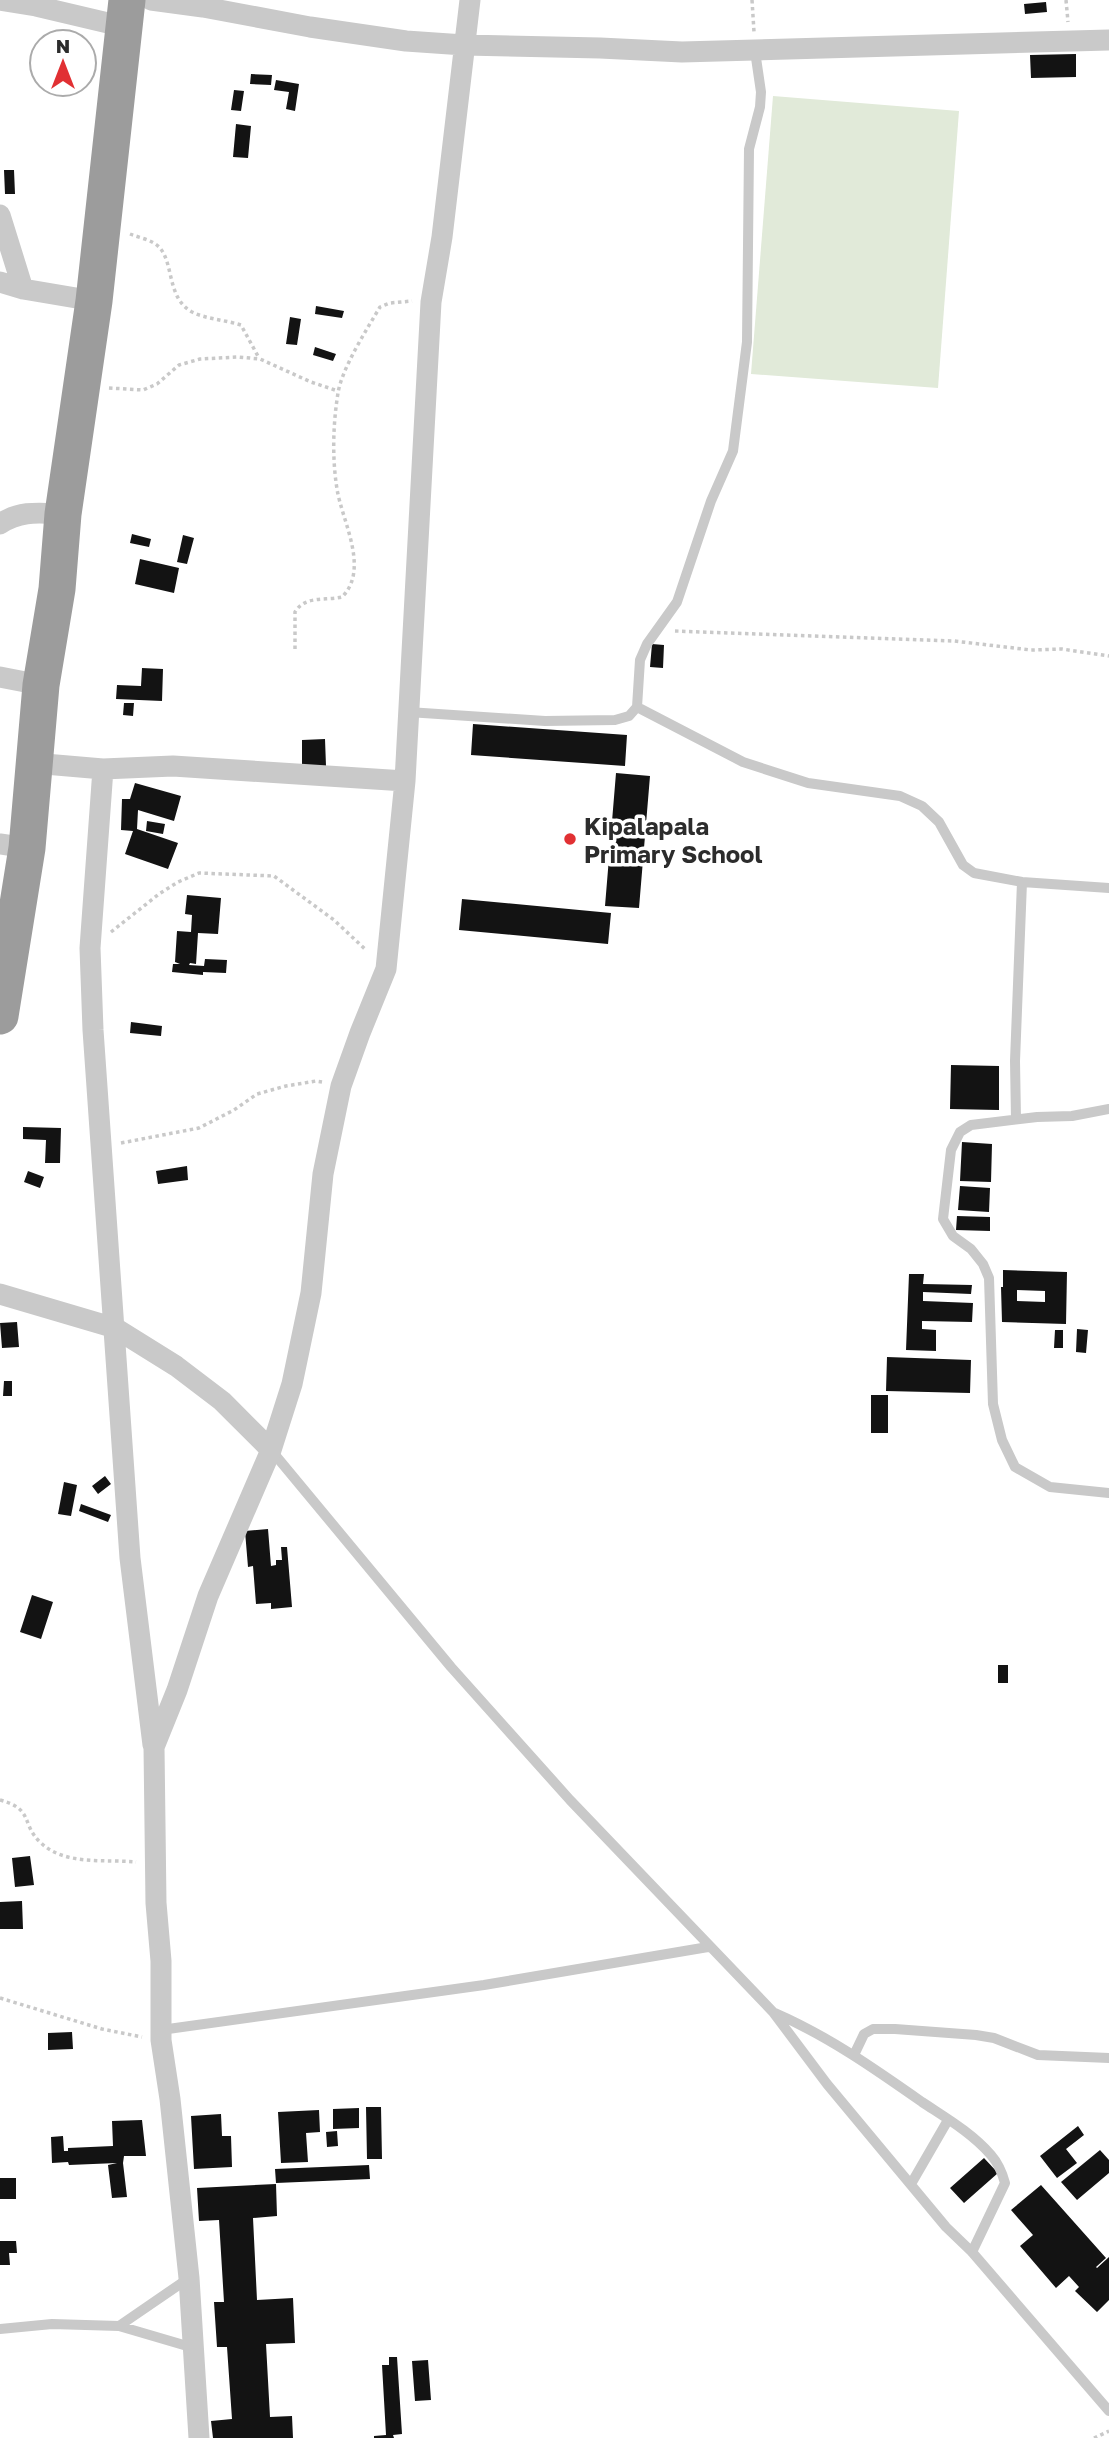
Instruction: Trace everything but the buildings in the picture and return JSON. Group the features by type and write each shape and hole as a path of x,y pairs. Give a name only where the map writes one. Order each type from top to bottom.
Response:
{"highway":[{"path":"0,1016 14,846 33,763 41,685 57,589 63,514 94,301 126,13"}],"street":[{"path":"0,0 36,6 126,13"},
{"path":"150,0 310,27 406,41 464,46 681,52 1109,40"},
{"path":"154,1747 177,1690 208,1596 271,1450 292,1384 311,1293 323,1174 341,1086 386,969 405,781 431,302 442,237 470,0"},
{"path":"0,215 23,289"},
{"path":"0,282 23,289 94,301"},
{"path":"0,524 26,513 63,514"},
{"path":"0,677 41,685"},
{"path":"33,763 103,769 173,766 405,781"},
{"path":"103,769 90,948 130,1558 154,1747 161,2035 189,2278 199,2438"},
{"path":"0,1294 115,1328 176,1366 222,1401 271,1450"}],"lane":[{"path":"408,712 545,721 615,720 629,716 637,707 640,660 647,644 677,602 711,501 733,452 747,342 749,149 760,107 761,92 755,51"},
{"path":"637,707 711,747 767,771 808,783 900,796 922,806 939,822 963,865 974,873 1022,883 1109,888"},
{"path":"1016,1119 1022,883"},
{"path":"1109,1109 1072,1116 971,1125 960,1132 951,1150 943,1219 953,1236 971,1249 983,1264 989,1278 993,1404 1002,1440 1016,1467 1050,1487 1109,1493"},
{"path":"271,1450 451,1667 570,1800 773,2012 827,2084 946,2228 972,2252 1109,2411"},
{"path":"161,2035 708,1947"},
{"path":"773,2012 853,2055 948,2120 992,2156 1002,2171 1005,2183 972,2252"},
{"path":"853,2055 864,2034 873,2029 895,2029 994,2038 1038,2055 1109,2058"},
{"path":"911,2184 948,2120"},
{"path":"119,2326 189,2278"},
{"path":"0,2329 52,2324 119,2326 194,2348"}],"path":[{"path":"752,0 755,51"},
{"path":"103,222 158,246 163,253 178,298 184,306 192,312 241,325 260,359"},
{"path":"295,649 295,612 298,607 306,602 342,597 347,592 355,566 337,491 333,452 338,391 356,349 380,307 406,300 431,302"},
{"path":"83,384 143,390 157,384 179,365 200,359 238,357 260,359 285,372 338,391"},
{"path":"659,630 954,641 1031,650 1062,649 1109,656"},
{"path":"90,948 159,894 199,873 274,876 334,920 386,969"},
{"path":"102,1147 199,1128 234,1110 257,1094 286,1086 316,1081 341,1086"},
{"path":"0,1800 12,1803 21,1810 40,1842 63,1857 155,1863"},
{"path":"0,1998 102,2029 161,2035"},
{"path":"1094,2438 1109,2431"}],"green space":[{"path":"773,96 959,111 938,388 751,374"}],"place":[{"name":"Kipalapala Primary School","path":"570,839"}]}
